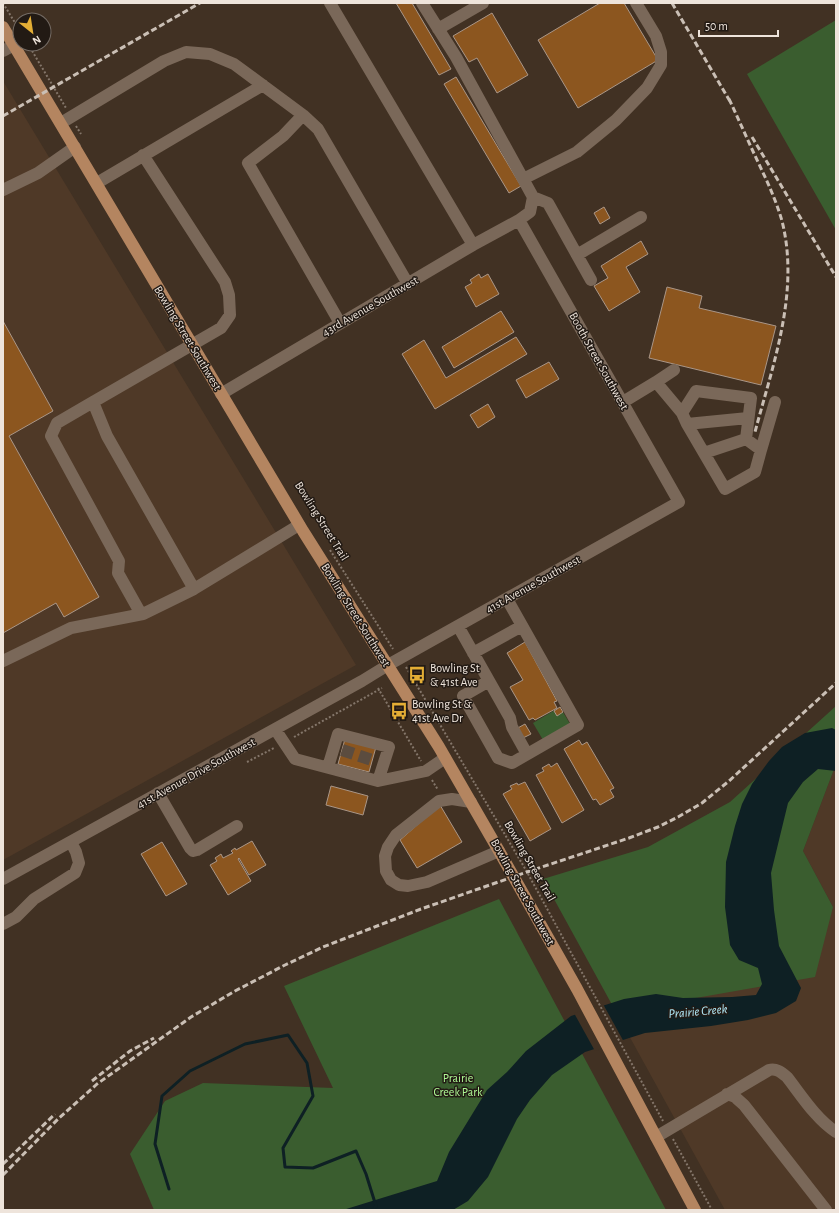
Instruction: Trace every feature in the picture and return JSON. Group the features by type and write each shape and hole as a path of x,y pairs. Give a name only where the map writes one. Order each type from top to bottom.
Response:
{"main road":[{"name":"Bowling Street Southwest","path":"3,27 12,42"},
{"name":"Bowling Street Southwest","path":"18,52 300,525 388,665 471,802 577,989 695,1210"}],"street":[{"path":"330,3 473,246"},
{"path":"422,3 456,57 533,196 548,202 591,280"},
{"path":"438,29 483,3"},
{"path":"523,179 577,152 616,120 647,88 661,65 661,52 656,36 636,3"},
{"path":"3,51 12,46"},
{"path":"61,123 164,61 186,52 210,54 228,61 303,114 318,129 408,284"},
{"path":"97,183 263,85"},
{"path":"303,114 283,136 248,163 340,323"},
{"path":"3,190 38,173 75,146"},
{"path":"141,614 118,573 119,561 51,436 56,423 221,328 230,315 229,295 225,282 143,155"},
{"path":"519,220 530,212 533,196"},
{"path":"577,255 641,217"},
{"name":"43rd Avenue Southwest","path":"221,394 340,323 519,220"},
{"name":"Booth Street Southwest","path":"519,220 679,502"},
{"path":"622,402 674,370"},
{"path":"656,382 685,418 725,489 755,472 775,402"},
{"path":"685,418 696,391 751,398 746,439"},
{"path":"93,402 108,436 194,589"},
{"path":"685,418 748,418"},
{"path":"704,453 746,439"},
{"path":"746,439 761,450"},
{"name":"41st Avenue Southwest","path":"388,665 679,502"},
{"path":"3,661 71,628 141,614 194,589 300,525"},
{"path":"489,681 463,696 498,758 512,763 578,725 507,599"},
{"path":"458,626 510,718 512,727 527,754"},
{"path":"473,653 522,626"},
{"name":"41st Avenue Drive Southwest","path":"3,879 362,681 388,665"},
{"path":"275,729 295,759 378,781 408,776 426,771 445,758"},
{"path":"328,767 338,749 338,734 389,747 378,762 378,781"},
{"path":"158,794 193,851 237,826"},
{"path":"471,802 452,799 439,801 396,835 388,847 385,856 386,871 391,880 399,885 408,886 427,882 499,851"},
{"path":"3,924 16,917 34,899 74,873 79,863 71,842"},
{"path":"656,1137 726,1094 769,1070 775,1069 782,1072 816,1114 828,1127 836,1132"},
{"path":"726,1094 735,1097 744,1104 826,1210"}],"path":[{"path":"3,3 12,18"},
{"path":"33,52 66,109"},
{"name":"Bowling Street Trail","path":"329,549 392,647"},
{"name":"Bowling Street Trail","path":"406,668 527,872 633,1066"},
{"path":"247,762 382,688"},
{"path":"378,689 438,790"}],"shaded area":[{"path":"3,81 356,665 3,860"},
{"path":"836,764 836,1210 725,1210 616,1012 833,907 803,851"}],"green space":[{"path":"836,20 836,230 747,74"},
{"path":"836,706 836,764 803,851 833,907 815,977 616,1012 543,879 648,847 730,802"},
{"path":"560,707 570,724 543,740 533,723"},
{"name":"Prairie Creek Park","path":"499,899 666,1210 154,1210 130,1154 165,1101 203,1083 333,1088 284,986"}],"water":[{"name":"Prairie Creek","path":"832,728 836,730 836,771 818,769 803,782 788,803 771,873 779,946 801,988 796,1001 776,1013 748,1020 711,1026 645,1033 585,1052 552,1075 530,1100 517,1119 488,1177 468,1201 453,1210 343,1210 437,1181 449,1152 487,1090 507,1072 526,1051 571,1016 624,999 656,994 683,998 756,995 762,984 758,968 739,960 730,945 725,907 726,862 735,826 742,804 752,784 769,761 782,747 805,733"}],"pier":[{"path":"603,1004 624,1042 595,1051 574,1013"}],"building":[{"path":"396,3 412,3 451,69 439,75"},
{"path":"600,3 624,3 658,60 578,108 538,40"},
{"path":"492,13 528,75 497,93 477,58 469,62 453,36"},
{"path":"456,77 521,186 509,193 444,84"},
{"path":"604,207 610,218 600,224 594,213"},
{"path":"641,241 648,254 626,267 640,292 609,311 594,286 608,278 601,266"},
{"path":"479,274 481,278 488,274 499,294 476,307 465,287 472,283 470,280"},
{"path":"667,287 702,296 699,308 776,326 761,385 649,358"},
{"path":"501,311 514,332 454,368 442,347"},
{"path":"3,321 53,411 9,436 99,597 64,617 56,603 3,633"},
{"path":"516,337 527,354 435,409 402,354 424,340 446,378"},
{"path":"549,362 559,379 526,398 516,380"},
{"path":"488,404 495,417 478,428 470,415"},
{"path":"525,642 557,701 554,702 557,708 535,720 533,718 529,720 510,687 523,680 507,653"},
{"path":"560,707 563,712 557,716 554,711"},
{"path":"525,724 531,734 521,739 516,729"},
{"path":"345,739 376,747 369,772 338,764"},
{"path":"579,740 582,745 587,742 614,788 610,790 614,797 600,805 596,799 593,800 564,749"},
{"path":"557,763 584,810 562,823 536,775 544,771 542,768 549,764 551,767"},
{"path":"525,782 551,829 530,841 503,794 512,789 510,786"},
{"path":"331,786 368,796 363,815 326,805"},
{"path":"440,805 462,842 417,868 400,840"},
{"path":"252,841 266,865 249,875 239,858 238,859 251,881 228,895 210,865 217,861 215,858 221,854 223,858 233,853 231,851 235,848 236,850"},
{"path":"162,842 187,884 166,896 141,854"}],"waterway":[{"path":"169,1189 155,1144 162,1096 190,1071 245,1044 288,1035 307,1063 313,1096 283,1148 285,1167 313,1168 356,1151 366,1174 376,1206 373,1210"}],"tunnel":[{"path":"342,750 372,760"}],"railway":[{"path":"3,116 200,3"},
{"path":"672,3 731,103"},
{"path":"729,99 774,198 782,221 787,248 788,274 782,328 755,432"},
{"path":"752,137 836,277"},
{"path":"3,1175 59,1118 97,1084 191,1017 235,991 323,947 421,909 629,838 658,827 678,817 702,803 729,781 836,683"},
{"path":"92,1081 130,1051 154,1038"},
{"path":"3,1164 55,1114"}],"place":[{"name":"Bowling St & 41st Ave","path":"417,675"},
{"name":"Bowling St & 41st Ave Dr","path":"399,711"}]}
